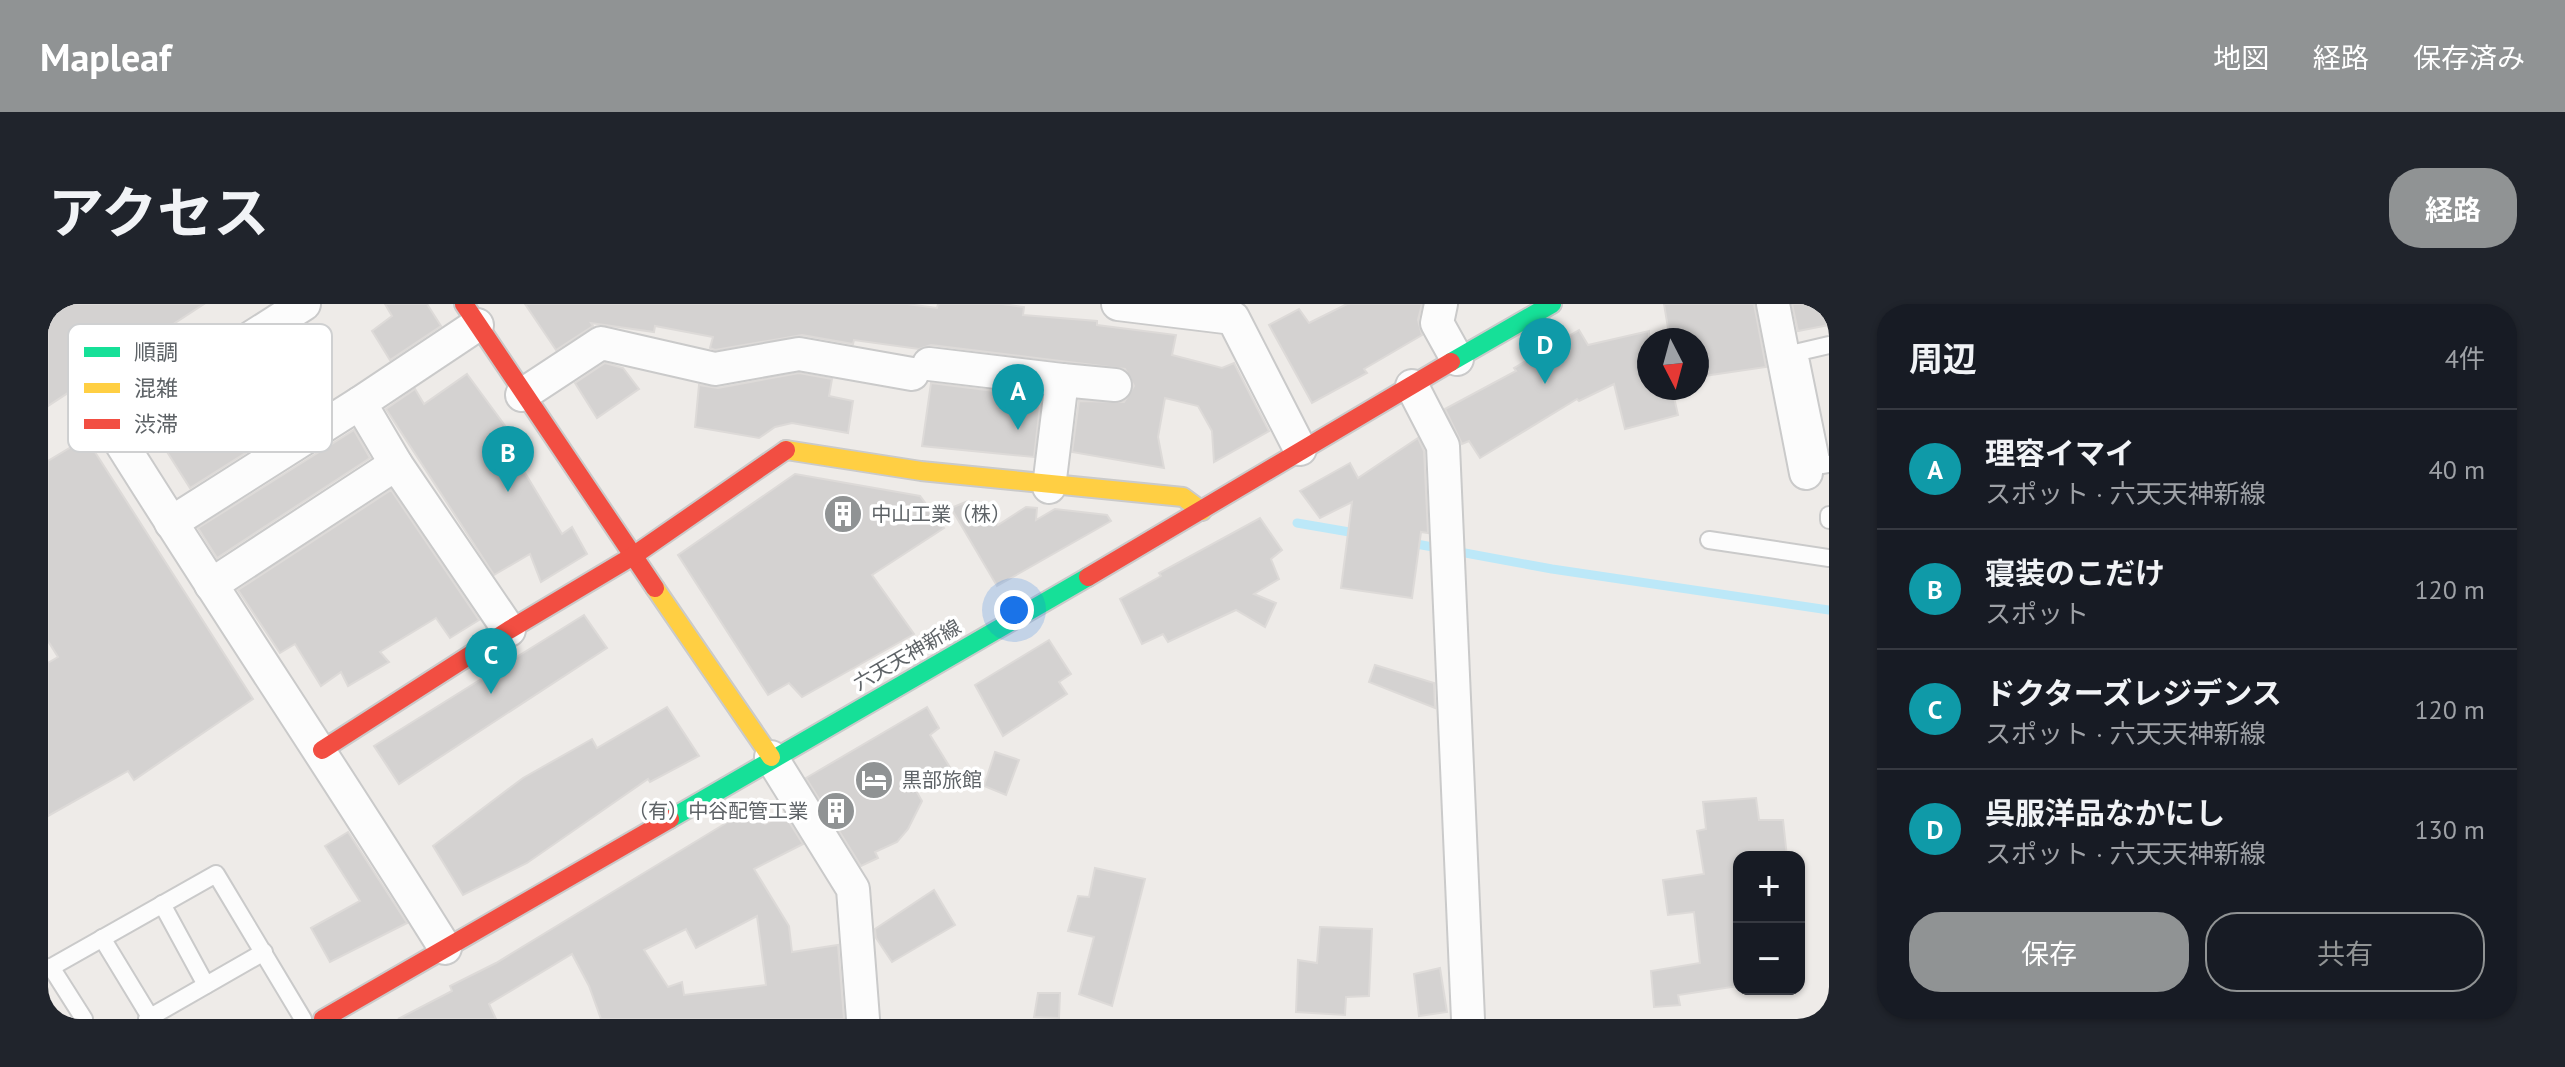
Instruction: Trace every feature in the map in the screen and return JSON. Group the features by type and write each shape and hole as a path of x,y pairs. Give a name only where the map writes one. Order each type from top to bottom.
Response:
{"street":[{"path":"273,324 304,304"},
{"path":"1118,304 1242,311 1300,449"},
{"path":"1441,304 1437,323 1457,359"},
{"name":"六天天神新線","path":"323,1019 771,757 1202,511 1300,449 1552,304"},
{"path":"1773,304 1817,468"},
{"path":"332,421 360,403 470,314 522,395 771,757 853,889 863,1019"},
{"path":"522,395 601,343 715,369 799,354 921,369 1115,385"},
{"path":"1049,487 1062,380"},
{"path":"1412,386 1443,446 1468,1019"},
{"path":"360,403 396,464 509,630"},
{"path":"322,750 509,630 633,556 789,448 921,471 1049,487 1183,497 1202,511"},
{"path":"127,452 322,750 445,948"},
{"path":"171,523 283,452"},
{"path":"211,585 396,464"}],"lane":[{"path":"1817,468 1822,465 1799,352 1829,345"},
{"path":"1709,540 1829,558"},
{"path":"84,1019 49,968 216,874 303,1019"},
{"path":"162,904 206,985"},
{"path":"102,938 148,1018 264,952"}],"building":[{"path":"48,304 204,304 173,324 68,324 68,393 48,406"},
{"path":"385,304 427,304 441,326 390,360 372,331 392,316"},
{"path":"525,304 907,304 937,308 938,304 1002,304 1024,307 1023,315 1097,321 1097,325 1176,335 1172,355 1222,368 1234,363 1269,431 1214,462 1212,431 1198,406 1165,398 1158,437 1164,468 1072,452 1079,401 1124,402 1134,386 1125,369 931,345 919,349 854,340 853,344 802,335 715,350 710,348 713,337 655,326 654,332 591,323 593,326 556,350"},
{"path":"1347,304 1422,304 1418,320 1422,335 1364,369 1367,373 1312,403 1269,325 1299,309 1309,323"},
{"path":"1664,304 1754,304 1766,367 1709,375 1709,328 1668,328"},
{"path":"1792,304 1829,304 1829,325 1798,331"},
{"path":"1579,330 1588,345 1637,334 1637,400 1675,400 1678,415 1625,429 1614,384 1579,401 1577,399 1480,458 1469,441 1462,444 1445,409 1516,371 1514,368"},
{"path":"605,363 623,368 639,389 597,418 575,383"},
{"path":"799,373 832,379 829,396 853,401 848,433 792,423 775,427 759,438 695,427 699,385 718,388"},
{"path":"467,374 509,431 502,435 562,534 572,527 587,554 541,582 530,554 494,575 386,409 415,389 424,404"},
{"path":"931,383 1041,397 1034,457 922,446"},
{"path":"354,430 370,458 217,558 198,528 319,452 332,452 332,444"},
{"path":"1418,438 1424,451 1428,533 1421,532 1412,598 1341,588 1352,502 1320,518 1300,491 1350,463 1358,478"},
{"path":"68,449 68,452 95,452 253,699 134,780 128,771 48,816 48,663 58,657 48,641 48,461"},
{"path":"167,452 247,452 190,488"},
{"path":"795,474 920,496 944,528 872,575 914,634 802,697 789,683 768,695 678,555"},
{"path":"391,490 479,620 450,638 436,618 380,652 389,662 348,686 341,672 321,686 295,644 280,653 238,590"},
{"path":"968,501 987,503 998,525 1026,507 1037,508 1036,520 1055,509 1107,515 1111,521 997,586 951,508"},
{"path":"1260,518 1282,550 1271,559 1279,579 1254,594 1276,603 1265,627 1236,610 1168,642 1163,634 1142,644 1120,599 1161,576 1159,573"},
{"path":"584,615 607,648 399,784 374,746"},
{"path":"1049,640 1071,674 1059,682 1067,694 1003,736 975,685"},
{"path":"1375,665 1434,683 1435,708 1369,682"},
{"path":"667,707 699,756 650,782 648,779 527,863 463,895 433,846 523,778 592,739 597,748"},
{"path":"927,707 939,728 930,735 951,769 915,789 922,801 908,829 897,842 875,852 878,858 861,866 806,778"},
{"path":"995,752 1019,760 1006,795 984,786"},
{"path":"1756,798 1759,820 1783,820 1786,851 1733,851 1733,987 1678,995 1680,1005 1654,1007 1651,971 1700,963 1694,912 1668,915 1663,880 1704,874 1697,831 1706,829 1703,802"},
{"path":"754,806 765,824 784,814 803,844 754,869 789,926 792,952 838,945 844,1019 601,1019 589,986 572,954 489,1004 496,1019 398,1019 452,991 450,986 496,963","holes":["757,916 766,985 684,995 682,982 668,987 644,950 686,929 696,948"]},
{"path":"348,832 407,923 330,962 311,928 360,901 325,846"},
{"path":"1095,868 1145,879 1112,1006 1079,994 1094,937 1068,931 1078,896 1089,897"},
{"path":"934,890 955,925 892,962 876,938 875,929"},
{"path":"1320,927 1372,929 1369,996 1346,997 1345,1015 1296,1012 1298,960 1317,963"},
{"path":"1440,968 1447,1012 1419,1016 1414,974"},
{"path":"1038,993 1060,993 1059,1018 1034,1017"}],"waterway":[{"path":"1297,523 1361,534"},
{"path":"1411,543 1552,569 1829,610"}],"traffic: fast":[{"path":"1451,362 1552,304"},
{"path":"670,819 1088,577"}],"traffic: slow":[{"path":"786,450 921,471 1183,497 1202,511"},
{"path":"655,588 771,757"}],"traffic: jam":[{"path":"464,304 655,588"},
{"path":"1088,577 1451,362"},
{"path":"322,750 509,630 633,556 786,450"},
{"path":"323,1019 670,819"}],"place":[{"name":"呉服洋品なかにし","path":"1545,384"},
{"name":"理容イマイ","path":"1018,430"},
{"name":"寝装のこだけ","path":"508,492"},
{"name":"中山工業（株）","path":"843,514"},
{"name":"ドクターズレジデンス","path":"491,694"},
{"name":"黒部旅館","path":"874,780"},
{"name":"（有）中谷配管工業","path":"836,811"}]}
